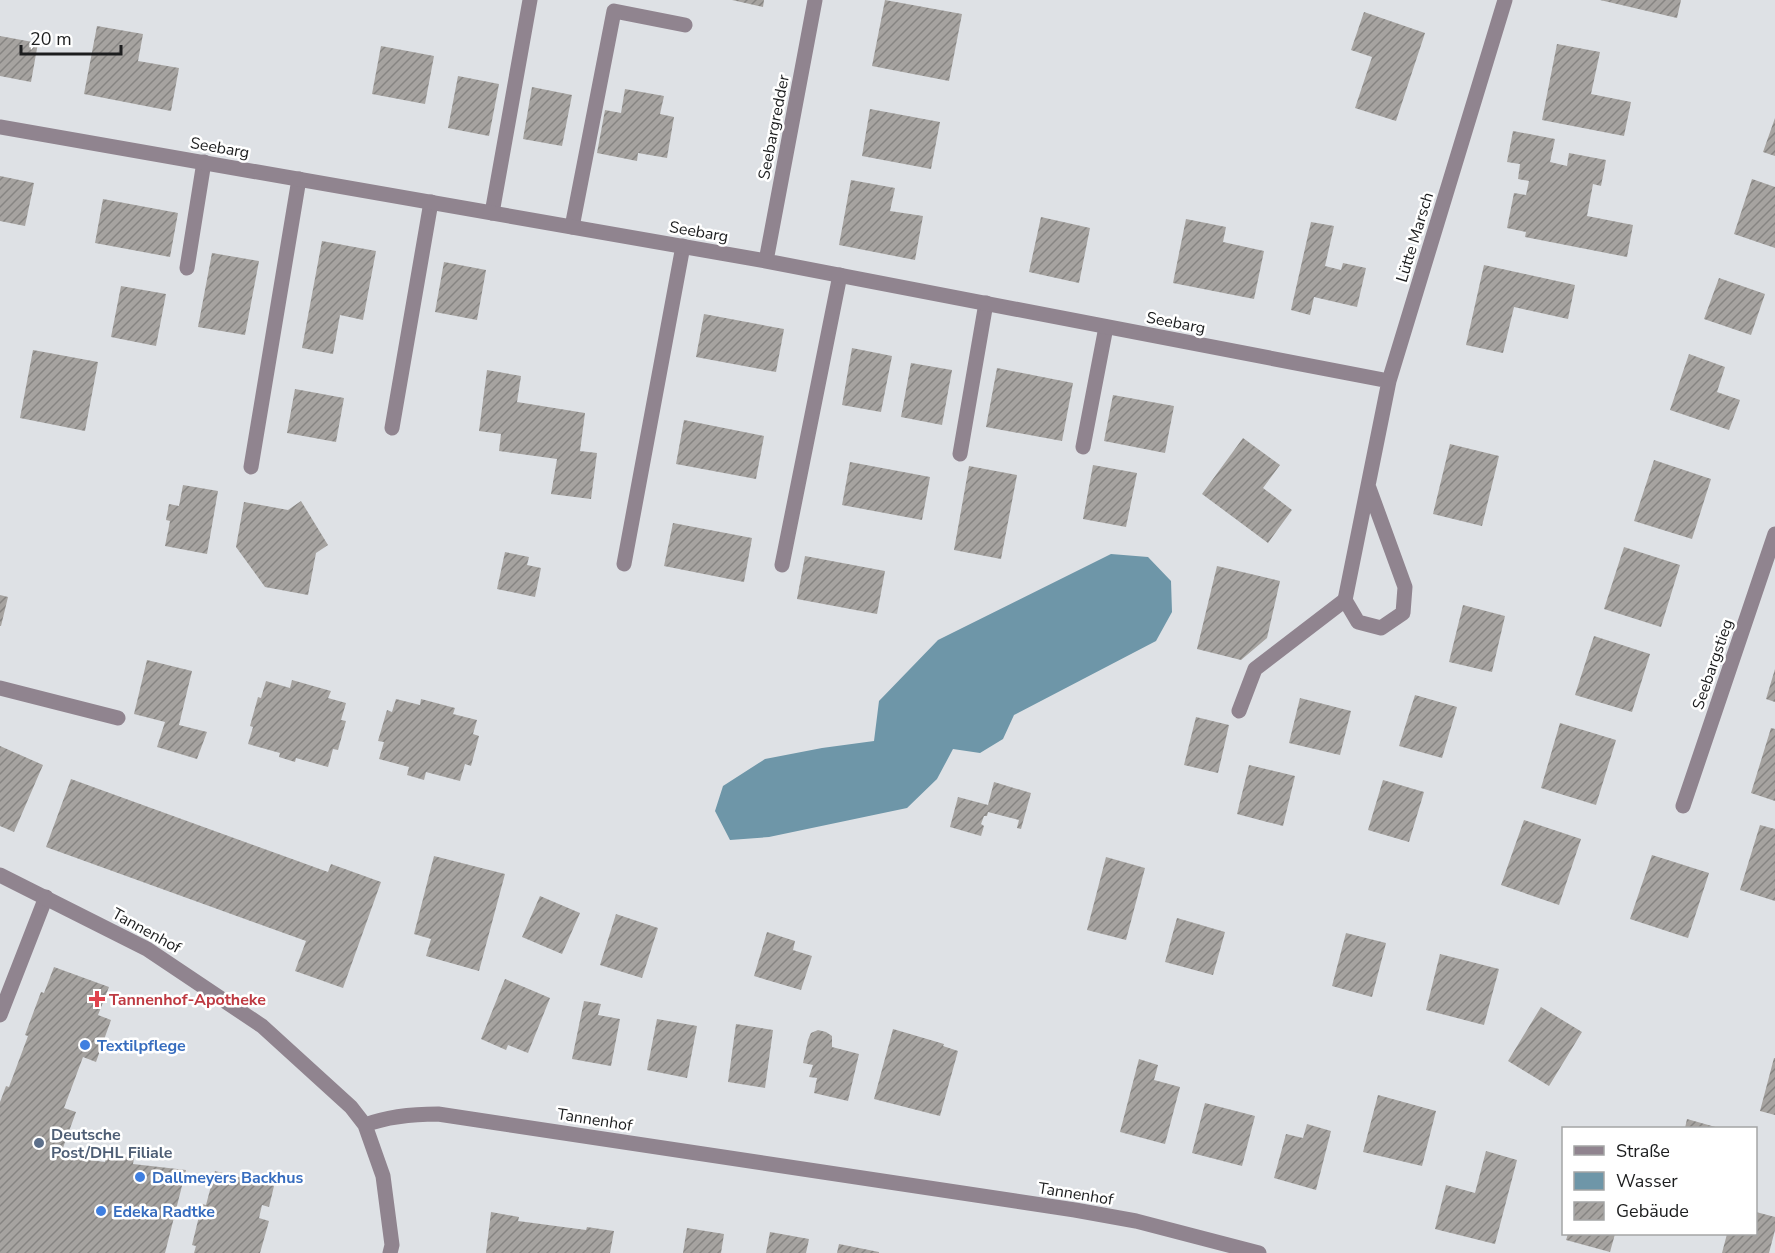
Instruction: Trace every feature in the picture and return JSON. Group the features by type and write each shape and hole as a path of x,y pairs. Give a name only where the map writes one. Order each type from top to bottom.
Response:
{"street":[{"path":"492,213 530,0"},
{"name":"Seebargredder","path":"766,261 815,0"},
{"name":"Lütte Marsch","path":"1345,600 1389,381 1504,0"},
{"path":"572,227 614,11 684,25"},
{"name":"Seebarg","path":"0,127 766,261 1389,381"},
{"path":"187,268 204,162"},
{"path":"251,467 299,179"},
{"path":"392,428 431,202"},
{"path":"624,564 683,246"},
{"path":"782,565 840,275"},
{"path":"960,454 986,303"},
{"path":"1083,447 1106,327"},
{"path":"1239,711 1255,669 1345,600 1358,622 1382,628 1403,613 1405,587 1369,488"},
{"name":"Seebargstieg","path":"1683,806 1775,534"},
{"path":"0,688 118,718"},
{"name":"Tannenhof","path":"0,875 147,949 262,1026 351,1107 364,1125 401,1115 438,1114 1075,1210 1136,1221 1260,1253"},
{"path":"0,1014 46,897"},
{"path":"364,1125 383,1176 392,1245 390,1253"}],"water":[{"path":"1111,554 1148,557 1171,581 1172,612 1156,641 1014,715 1003,739 980,753 953,749 937,779 907,808 769,837 730,840 715,811 723,786 765,759 874,741 879,701 938,640"}],"building":[{"path":"732,0 764,0 763,7"},
{"path":"885,0 962,14 949,81 872,66"},
{"path":"1600,0 1681,0 1677,18"},
{"path":"1364,12 1425,33 1396,121 1355,108 1372,57 1351,50"},
{"path":"97,26 143,34 138,61 179,68 171,111 84,94"},
{"path":"0,36 38,43 31,82 0,76"},
{"path":"1557,44 1600,52 1591,94 1631,102 1624,136 1542,120"},
{"path":"381,46 434,56 425,104 372,94"},
{"path":"458,76 499,84 489,136 448,128"},
{"path":"532,87 572,95 562,146 523,139"},
{"path":"625,89 664,96 660,114 674,117 667,158 638,153 637,161 597,153 605,110 621,113"},
{"path":"870,109 940,122 931,169 862,156"},
{"path":"1775,118 1775,156 1763,152"},
{"path":"1513,131 1555,139 1550,162 1567,166 1569,153 1606,160 1601,186 1593,184 1587,216 1633,225 1627,257 1525,237 1526,232 1507,228 1514,193 1526,195 1529,181 1518,179 1520,164 1507,162"},
{"path":"0,176 34,183 25,226 0,221"},
{"path":"1752,179 1775,187 1775,248 1734,234"},
{"path":"851,180 895,188 890,211 923,216 915,260 839,245"},
{"path":"103,199 178,213 170,257 95,243"},
{"path":"1041,217 1090,228 1079,283 1029,272"},
{"path":"1186,219 1226,227 1223,242 1264,251 1254,299 1173,283"},
{"path":"1311,222 1334,226 1325,266 1341,270 1343,263 1366,268 1357,307 1314,297 1310,315 1291,310"},
{"path":"322,241 376,251 363,320 340,315 333,354 302,348"},
{"path":"212,253 259,261 245,335 198,327"},
{"path":"444,262 486,270 477,320 435,312"},
{"path":"1484,265 1575,285 1568,319 1514,307 1503,353 1466,345"},
{"path":"1719,278 1765,294 1751,335 1704,319"},
{"path":"121,286 166,294 156,346 111,337"},
{"path":"704,314 784,329 776,372 696,357"},
{"path":"852,348 892,356 881,412 842,405"},
{"path":"33,350 98,362 85,431 20,418"},
{"path":"1689,354 1725,367 1717,392 1740,400 1729,430 1670,410"},
{"path":"911,363 952,370 942,425 901,417"},
{"path":"997,368 1073,383 1062,441 986,427"},
{"path":"487,370 521,376 517,402 585,413 580,451 597,453 591,499 551,494 557,459 499,451 501,434 479,431"},
{"path":"295,389 344,398 336,442 287,433"},
{"path":"1113,395 1174,406 1165,453 1104,441"},
{"path":"684,420 764,436 756,479 676,464"},
{"path":"1243,438 1280,465 1263,488 1292,510 1268,543 1202,494"},
{"path":"1450,444 1499,456 1482,526 1433,514"},
{"path":"1654,460 1711,479 1692,539 1634,521"},
{"path":"850,462 930,477 922,520 842,505"},
{"path":"1093,465 1137,473 1126,527 1083,519"},
{"path":"969,466 1017,475 1001,559 954,550"},
{"path":"183,485 218,491 207,554 165,546 170,521 166,520 169,504 179,506"},
{"path":"301,501 328,545 316,553 308,595 265,587 236,547 244,502 288,510"},
{"path":"673,523 752,538 744,582 664,566"},
{"path":"1624,547 1680,565 1661,627 1604,609"},
{"path":"505,552 529,557 527,565 541,568 535,597 497,589"},
{"path":"805,556 885,571 877,614 797,599"},
{"path":"1217,566 1280,581 1267,638 1241,660 1197,649"},
{"path":"0,595 8,597 1,626 0,626"},
{"path":"1463,605 1505,616 1492,672 1449,662"},
{"path":"1594,636 1650,654 1632,712 1575,695"},
{"path":"147,660 192,671 179,725 207,732 197,759 157,747 165,722 134,714"},
{"path":"1775,669 1775,702 1766,699"},
{"path":"292,680 331,691 328,698 346,703 341,720 346,721 338,750 333,749 328,767 296,758 295,762 279,757 280,753 248,744 258,697 261,698 266,681 290,688"},
{"path":"1415,695 1457,707 1442,758 1399,746"},
{"path":"1300,698 1351,711 1340,755 1289,743"},
{"path":"396,699 420,705 421,699 455,708 453,714 477,720 473,734 479,736 471,766 465,764 460,781 426,772 424,780 407,775 409,767 379,759 384,742 378,741 387,710 392,712"},
{"path":"1196,717 1229,725 1218,773 1184,765"},
{"path":"1560,723 1616,740 1596,805 1541,788"},
{"path":"1771,728 1775,729 1775,801 1751,793"},
{"path":"0,746 43,765 14,832 0,826"},
{"path":"1249,765 1295,776 1283,826 1237,814"},
{"path":"71,779 328,872 331,864 381,882 343,988 295,971 306,941 46,847"},
{"path":"1383,780 1424,792 1409,842 1368,830"},
{"path":"994,782 1031,793 1021,829 1017,828 1019,820 988,812 981,824 984,826 981,836 950,827 958,797 988,805"},
{"path":"1524,820 1581,839 1559,905 1501,885"},
{"path":"1760,825 1775,829 1775,901 1740,890"},
{"path":"1652,855 1709,873 1688,938 1630,919"},
{"path":"434,856 505,874 479,971 426,956 431,939 414,934"},
{"path":"1106,857 1145,868 1126,940 1087,930"},
{"path":"540,896 580,913 562,954 522,937"},
{"path":"616,914 658,928 642,978 600,965"},
{"path":"1177,918 1225,932 1213,975 1165,962"},
{"path":"767,932 795,941 793,950 812,956 801,990 754,976"},
{"path":"1346,933 1386,943 1372,997 1332,986"},
{"path":"1440,954 1499,969 1484,1025 1426,1010"},
{"path":"54,967 109,987 98,1015 111,1020 96,1062 83,1057 64,1108 76,1112 60,1156 105,1162 106,1154 134,1158 133,1164 186,1170 165,1253 0,1253 0,1102 6,1086 9,1087 41,992 44,993"},
{"path":"505,979 550,998 528,1053 508,1045 506,1050 481,1039"},
{"path":"584,1001 601,1004 598,1015 620,1019 611,1066 572,1059"},
{"path":"1541,1007 1582,1032 1549,1086 1508,1061"},
{"path":"657,1019 697,1026 687,1078 647,1070"},
{"path":"736,1024 773,1030 765,1088 728,1082"},
{"path":"893,1029 944,1044 943,1046 958,1051 940,1116 874,1099"},
{"path":"818,1030 832,1036 832,1047 859,1054 848,1101 814,1093 817,1078 809,1077 813,1065 803,1063 811,1033"},
{"path":"1775,1058 1775,1115 1760,1111"},
{"path":"1139,1059 1158,1065 1154,1080 1180,1087 1165,1144 1120,1132"},
{"path":"1378,1095 1436,1111 1422,1166 1363,1152"},
{"path":"1205,1103 1255,1116 1242,1166 1192,1153"},
{"path":"1687,1119 1715,1127 1685,1127"},
{"path":"1307,1124 1331,1131 1316,1190 1274,1178 1286,1134 1303,1138"},
{"path":"1486,1151 1517,1160 1495,1244 1435,1229 1446,1185 1475,1193"},
{"path":"215,1171 274,1186 269,1207 262,1205 259,1218 269,1221 260,1253 194,1253 196,1246 192,1245 202,1204 206,1205"},
{"path":"491,1212 519,1217 518,1221 586,1230 587,1227 614,1231 610,1253 486,1253"},
{"path":"1757,1212 1775,1217 1775,1230 1769,1253 1722,1253 1727,1235 1757,1235"},
{"path":"687,1228 724,1234 721,1253 683,1253"},
{"path":"770,1232 809,1239 806,1253 766,1253"},
{"path":"1568,1235 1615,1235 1610,1252 1566,1240"},
{"path":"839,1244 879,1252 879,1253 837,1253"}],"place":[{"name":"Tannenhof-Apotheke","path":"97,999"},
{"name":"Textilpflege","path":"85,1045"},
{"name":"Deutsche Post/DHL Filiale","path":"39,1143"},
{"name":"Dallmeyers Backhus","path":"140,1177"},
{"name":"Edeka Radtke","path":"101,1211"}]}
